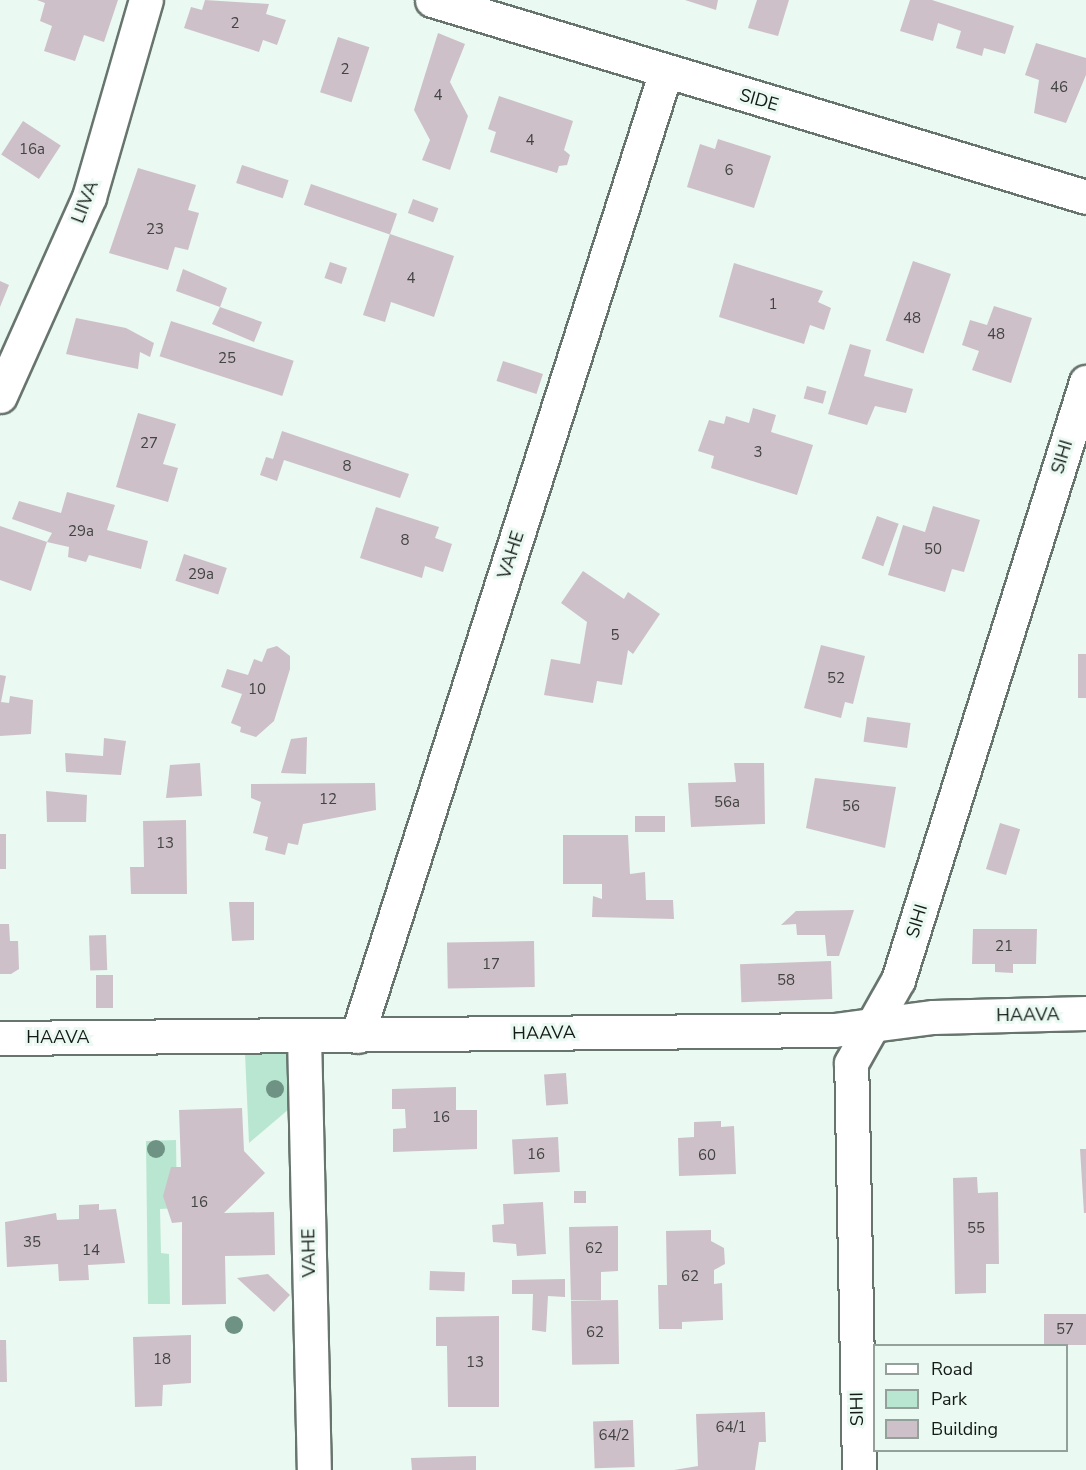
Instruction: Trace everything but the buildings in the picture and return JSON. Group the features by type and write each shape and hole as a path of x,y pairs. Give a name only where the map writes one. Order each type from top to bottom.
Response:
{"street":[{"name":"LIIVA","path":"0,396 89,196 147,0"},
{"name":"SIDE","path":"432,0 666,74 1086,197"},
{"name":"VAHE","path":"357,1036 666,74"},
{"name":"SIHI","path":"859,1470 851,1063 875,1027 898,980 1086,382"},
{"name":"HAAVA","path":"0,1038 357,1036 875,1027 933,1017 1086,1013"},
{"name":"VAHE","path":"303,1035 314,1470"}],"green space":[{"path":"288,1052 289,1109 249,1143 245,1053"},
{"path":"176,1140 177,1208 160,1209 161,1253 169,1254 170,1304 148,1304 146,1141"}]}
